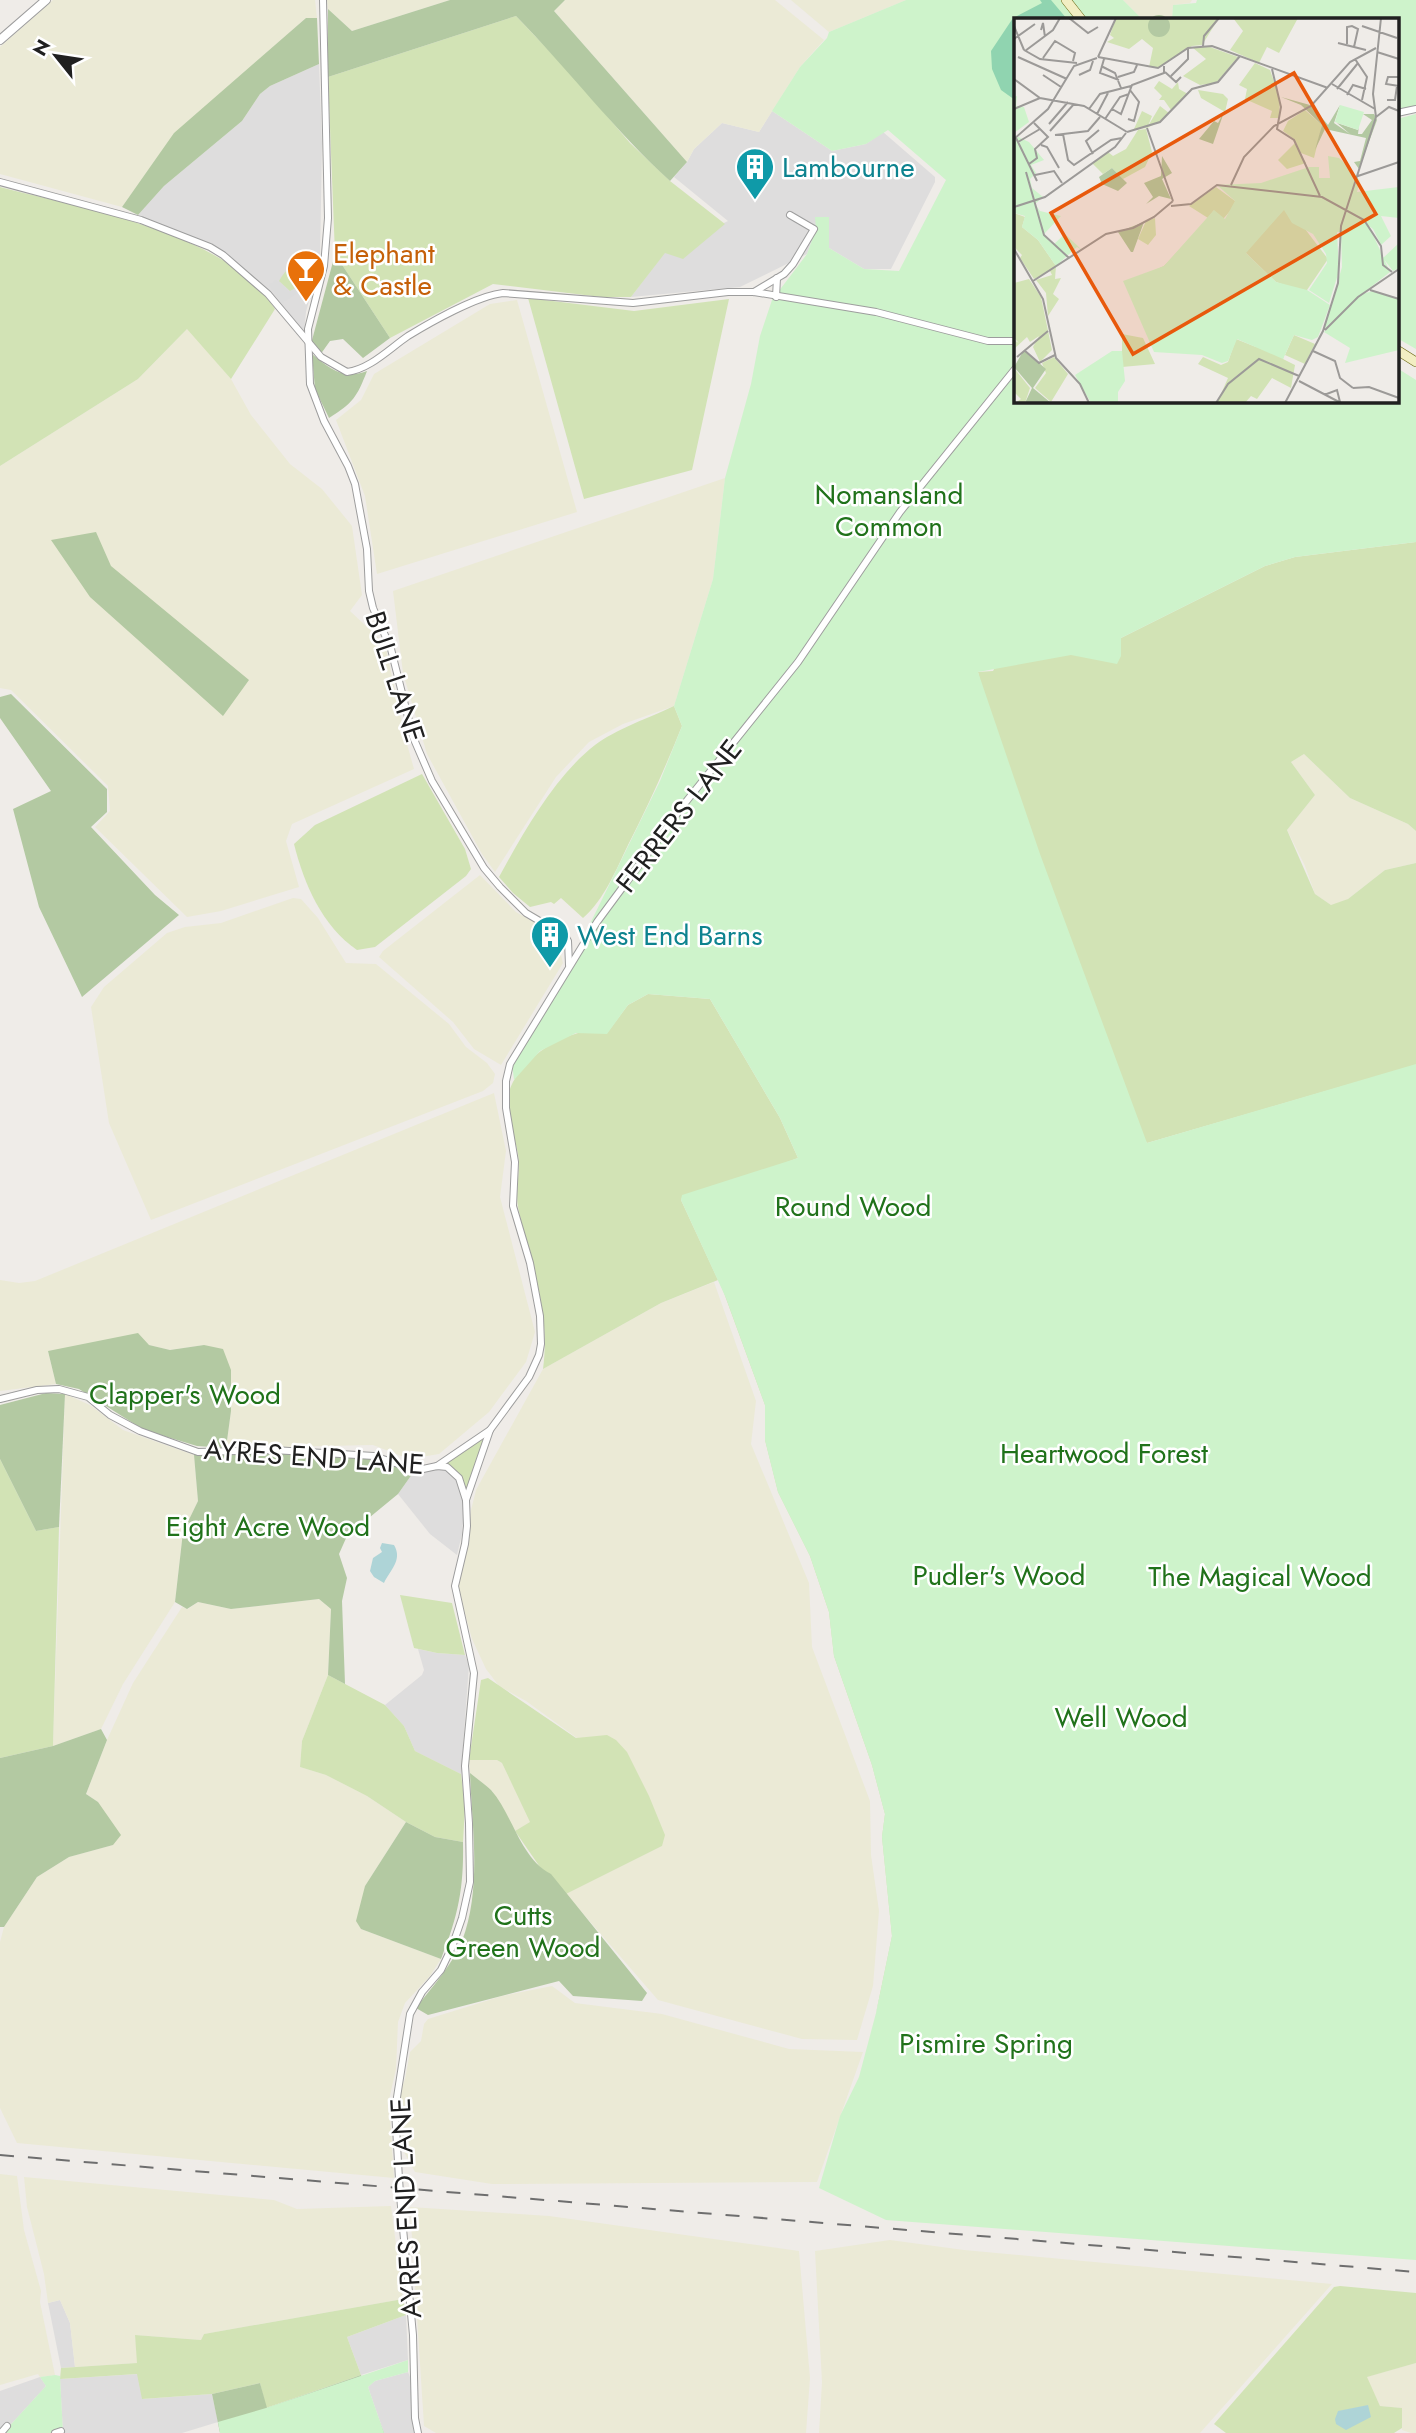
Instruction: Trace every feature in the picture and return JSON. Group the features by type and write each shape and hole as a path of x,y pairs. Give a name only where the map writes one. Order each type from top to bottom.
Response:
{"main road":[{"path":"1066,0 1080,18"},
{"path":"1398,351 1416,362"}],"street":[{"path":"0,40 46,0"},
{"path":"307,342 324,266 328,218 323,0"},
{"path":"1398,113 1416,108"},
{"path":"0,182 141,220 210,247 268,294 321,357 346,372 362,368 411,335 492,294 522,293 633,303 728,292 754,292 876,312 988,341 1014,341"},
{"path":"754,292 793,264 814,229 790,215"},
{"path":"776,297 777,278"},
{"name":"BULL LANE","path":"307,342 310,384 324,421 355,484 367,548 369,591 373,608 391,649 412,737 432,781 484,868 526,913 565,936 569,947 569,965"},
{"name":"FERRERS LANE","path":"466,1500 490,1430 529,1377 541,1344 540,1316 530,1264 513,1206 515,1162 508,1127 506,1081 510,1064 597,922 685,803 798,662 900,512 1014,370"},
{"name":"AYRES END LANE","path":"0,1399 37,1390 59,1389 72,1392 88,1397 110,1415 140,1431 198,1452 273,1450 374,1456 423,1469 447,1467 456,1473 466,1500 465,1544 454,1586 474,1673 465,1766 470,1882 452,1947 441,1970 422,1992 410,2014 396,2099 399,2179 413,2335 415,2418 418,2433"},
{"name":"FERRERS LANE","path":"437,1466 490,1430"},
{"path":"1,2433 7,2426"}],"shaded area":[{"path":"319,64 322,143 320,260 306,312 304,333 263,285 231,258 199,240 138,215 164,186 242,121 260,94 270,86"},
{"path":"772,111 832,151 866,144 883,132 935,177 935,182 891,269 864,269 829,248 829,218 816,217 816,229 807,254 740,287 631,297 665,252 728,221 674,177 694,149 722,123 759,132"},
{"path":"310,262 321,265 311,299 299,292 282,303 269,285 276,280 289,292 304,284"},
{"path":"415,1470 445,1470 455,1478 461,1491 464,1509 457,1555 430,1534 398,1494"},
{"path":"418,1649 465,1655 469,1665 461,1774 415,1751 404,1726 385,1705 422,1675 424,1670"},
{"path":"60,2300 70,2323 75,2367 61,2368 48,2303"},
{"path":"406,2315 408,2360 361,2375 347,2337"},
{"path":"408,2372 412,2382 411,2414 414,2433 384,2433 368,2387 375,2381"},
{"path":"138,2374 143,2399 212,2394 218,2422 182,2433 63,2433 60,2379"},
{"path":"40,2377 46,2386 3,2433 0,2433 0,2391"}],"green space":[{"path":"53,0 315,0 317,18 306,18 175,133 122,207 0,174 0,47"},
{"path":"327,0 450,0 352,31 328,9"},
{"path":"450,0 565,0 554,11 687,162 670,181 516,16 328,77 328,9 352,31"},
{"path":"565,0 775,0 824,40 800,67 759,132 722,123 694,149 687,162 554,11"},
{"path":"791,0 906,0 829,32"},
{"name":"Heartwood Forest","path":"906,0 1123,0 1141,18 1014,18 1014,402 1398,402 1398,369 1416,380 1416,542 1295,557 1265,566 1121,638 1121,656 1117,664 1071,655 978,672 1040,854 1147,1143 1416,1064 1416,2260 886,2220 819,2188 840,2116 859,2077 892,1936 882,1837 885,1814 872,1765 834,1656 829,1612 810,1556 778,1492 765,1440 765,1405 726,1298 681,1200 682,1195 798,1158 780,1118 710,999 648,994 628,1005 607,1034 576,1033 540,1051 514,1080 512,1063 559,987 660,781 682,726 674,706 713,579 725,478 751,384 760,336 772,300 807,254 816,229 815,217 829,217 829,248 864,269 899,271 946,180 888,130 866,144 832,151 772,111 800,67 827,38 829,32"},
{"path":"1040,0 1051,0 1066,18 1014,18 1014,99 1001,90 992,69 991,51 1013,18 1042,3"},
{"path":"1123,0 1192,0 1190,3 1173,5 1172,18 1141,18"},
{"path":"1197,0 1416,0 1416,107 1398,111 1398,18 1172,18 1173,5 1196,3"},
{"path":"516,16 571,74 630,143 670,181 725,224 683,259 665,253 631,297 601,297 493,284 390,338 335,254 328,77"},
{"path":"306,18 317,18 319,64 270,86 260,94 242,121 164,186 138,215 122,207 174,133"},
{"path":"1416,114 1416,349 1398,339 1398,119"},
{"path":"0,187 111,215 189,242 223,261 253,283 275,309 231,379 187,329 138,379 0,466"},
{"path":"335,254 390,338 363,358 343,339 330,341 320,355 311,344"},
{"path":"310,261 304,283 290,291 279,281 292,266"},
{"path":"528,298 634,311 729,299 692,470 584,499"},
{"path":"517,300 577,512 377,574 365,496 336,420 361,400 374,374 490,304"},
{"path":"188,328 231,379 251,415 290,464 322,489 352,526 362,595 350,611 385,644 414,769 292,824 286,841 299,887 221,911 187,917 95,827 110,811 108,786 11,690 0,688 0,466 138,379"},
{"path":"312,354 337,372 351,374 367,371 353,399 329,418 315,389"},
{"path":"1015,402 1039,402 1123,481 1120,647 1121,638 1265,566 1295,557 1416,542 1416,831 1408,824 1350,798 1304,754 1291,762 1315,795 1287,830 1315,894 1331,905 1348,899 1385,870 1416,863 1416,1065 1147,1143 1062,1019 978,672 993,671 998,662"},
{"path":"725,478 713,579 674,706 623,724 589,742 556,777 495,872 482,854 427,754 403,673 393,591"},
{"path":"96,532 111,566 249,680 223,716 90,597 51,540"},
{"path":"11,694 107,789 107,812 91,827 155,895 179,915 82,997 39,907 13,809 51,791 0,718 0,697"},
{"path":"674,706 682,726 643,816 597,903 583,918 561,898 554,904 551,902 530,907 499,877 529,824 553,789 580,758 603,739"},
{"path":"1304,754 1350,798 1408,824 1416,831 1416,863 1385,870 1338,904 1331,905 1315,894 1287,830 1315,795 1291,762"},
{"path":"422,774 465,849 471,869 466,876 375,947 357,950 334,929 316,903 294,844 315,825"},
{"path":"480,875 516,912 556,935 563,963 501,1065 474,1049 453,1022 379,957 383,951"},
{"path":"293,898 301,899 318,918 346,963 376,964 449,1024 466,1047 487,1063 495,1074 493,1083 483,1091 151,1220 109,1123 91,1007 104,987 167,933 185,927 221,923"},
{"path":"648,994 710,999 780,1118 798,1158 782,1164 960,1681 876,2013 892,1936 882,1837 885,1814 872,1765 834,1656 829,1612 810,1556 778,1492 765,1440 765,1405 724,1293 683,1195 681,1200 718,1280 661,1303 543,1369 545,1347 542,1307 518,1207 519,1161 509,1115 509,1092 519,1073 545,1048 579,1033 607,1033 628,1005"},
{"path":"494,1093 506,1151 500,1197 535,1332 526,1362 489,1412 439,1454 409,1459 373,1445 226,1448 231,1411 204,1345 170,1350 149,1345 48,1351 56,1384 0,1391 0,1280 19,1283 35,1281"},
{"path":"714,1282 756,1401 751,1444 809,1583 812,1647 870,1801 871,1855 879,1911 873,1986 857,2040 802,2039 658,2000 566,1894 662,1846 577,1738 526,1701 499,1686 486,1669 472,1639 460,1596 458,1583 468,1545 476,1490 543,1369 661,1303"},
{"name":"Clapper's Wood","path":"138,1333 149,1345 170,1350 204,1345 223,1349 231,1370 231,1411 226,1448 197,1446 144,1430 79,1389 56,1384 48,1351"},
{"path":"46,1393 65,1394 59,1527 36,1531 0,1459 0,1405"},
{"path":"65,1394 90,1405 123,1430 194,1455 198,1501 183,1532 175,1602 123,1684 101,1729 53,1746"},
{"path":"487,1435 465,1490 458,1473 445,1464"},
{"name":"Eight Acre Wood","path":"240,1451 378,1459 415,1470 398,1494 347,1536 339,1554 347,1578 342,1601 345,1684 328,1675 331,1609 319,1599 231,1609 198,1602 187,1609 175,1602 183,1532 198,1501 194,1455"},
{"path":"0,1459 36,1531 59,1527 53,1746 0,1758"},
{"path":"400,1595 452,1603 465,1655 414,1648"},
{"path":"319,1599 331,1609 328,1675 302,1741 300,1767 326,1775 367,1796 406,1822 365,1886 361,1929 441,1959 430,1976 405,2003 398,2022 396,2069 389,2100 394,2178 17,2143 0,2108 0,1942 4,1927 37,1877 69,1857 113,1845 98,1802 86,1794 133,1683 182,1607 188,1609 198,1602 231,1609"},
{"path":"328,1675 385,1705 404,1726 415,1751 461,1774 465,1807 463,1842 435,1837 406,1822 367,1796 326,1775 300,1767 302,1741"},
{"path":"488,1678 576,1738 607,1735 616,1740 627,1752 649,1796 665,1835 662,1846 566,1894 551,1875 542,1870 515,1831 530,1822 502,1763 497,1760 469,1760 481,1680"},
{"path":"101,1729 107,1740 86,1794 98,1802 121,1835 113,1845 69,1857 37,1877 4,1927 0,1927 0,1758 53,1746"},
{"path":"469,1760 497,1760 502,1763 531,1822 515,1831 492,1791 470,1773"},
{"name":"Cutts Green Wood","path":"470,1773 491,1790 532,1858 551,1874 647,1993 642,2001 573,1996 559,1981 428,2015 416,2008 453,1959 468,1921 474,1879"},
{"name":"Cutts Green Wood","path":"406,1822 435,1837 463,1842 459,1902 441,1959 361,1929 356,1921 365,1886"},
{"path":"552,1986 575,2003 662,2014 789,2049 863,2052 817,2182 492,2184 415,2172 404,2152 399,2095 410,2052 421,2041 424,2024 428,2019 502,1996"},
{"path":"0,2174 17,2176 24,2230 41,2291 40,2302 55,2375 40,2377 38,2374 0,2385"},
{"path":"24,2177 274,2200 297,2209 391,2206 403,2299 204,2334 201,2340 135,2335 138,2363 75,2367 70,2323 60,2300 48,2303 44,2274 27,2207"},
{"path":"410,2207 549,2216 799,2251 810,2378 806,2433 436,2433 424,2426"},
{"path":"890,2240 964,2250 1332,2284 1200,2433 819,2433 822,2382 815,2251"},
{"path":"1334,2287 1416,2293 1416,2363 1367,2377 1380,2406 1402,2408 1402,2428 1394,2433 1226,2433 1214,2424"},
{"path":"403,2299 406,2315 347,2337 361,2375 266,2408 260,2383 212,2394 142,2399 137,2374 60,2379 61,2368 137,2363 135,2335 201,2340 204,2334"},
{"path":"408,2360 408,2372 375,2381 368,2387 384,2433 220,2433 218,2422"},
{"path":"1416,2363 1416,2433 1411,2433 1402,2430 1402,2408 1380,2406 1366,2377"},
{"path":"361,2375 384,2433 220,2433 212,2394 260,2383 267,2408"},
{"path":"60,2376 63,2433 3,2433 46,2386 40,2377"}],"water":[{"path":"382,1543 394,1545 397,1555 395,1565 384,1583 370,1571 373,1558 382,1552"},
{"path":"1368,2405 1371,2417 1346,2430 1336,2424 1338,2411"}],"railway":[{"path":"0,2155 1416,2272"}],"place":[{"name":"Lambourne","path":"755,201"},
{"name":"Elephant & Castle","path":"306,303"},
{"name":"West End Barns","path":"550,969"}],"park label":[{"name":"Nomansland Common","path":"889,510"},
{"name":"Round Wood","path":"853,1206"},
{"name":"Pudler's Wood","path":"999,1575"},
{"name":"The Magical Wood","path":"1260,1576"},
{"name":"Well Wood","path":"1121,1717"},
{"name":"Pismire Spring","path":"986,2043"}]}
